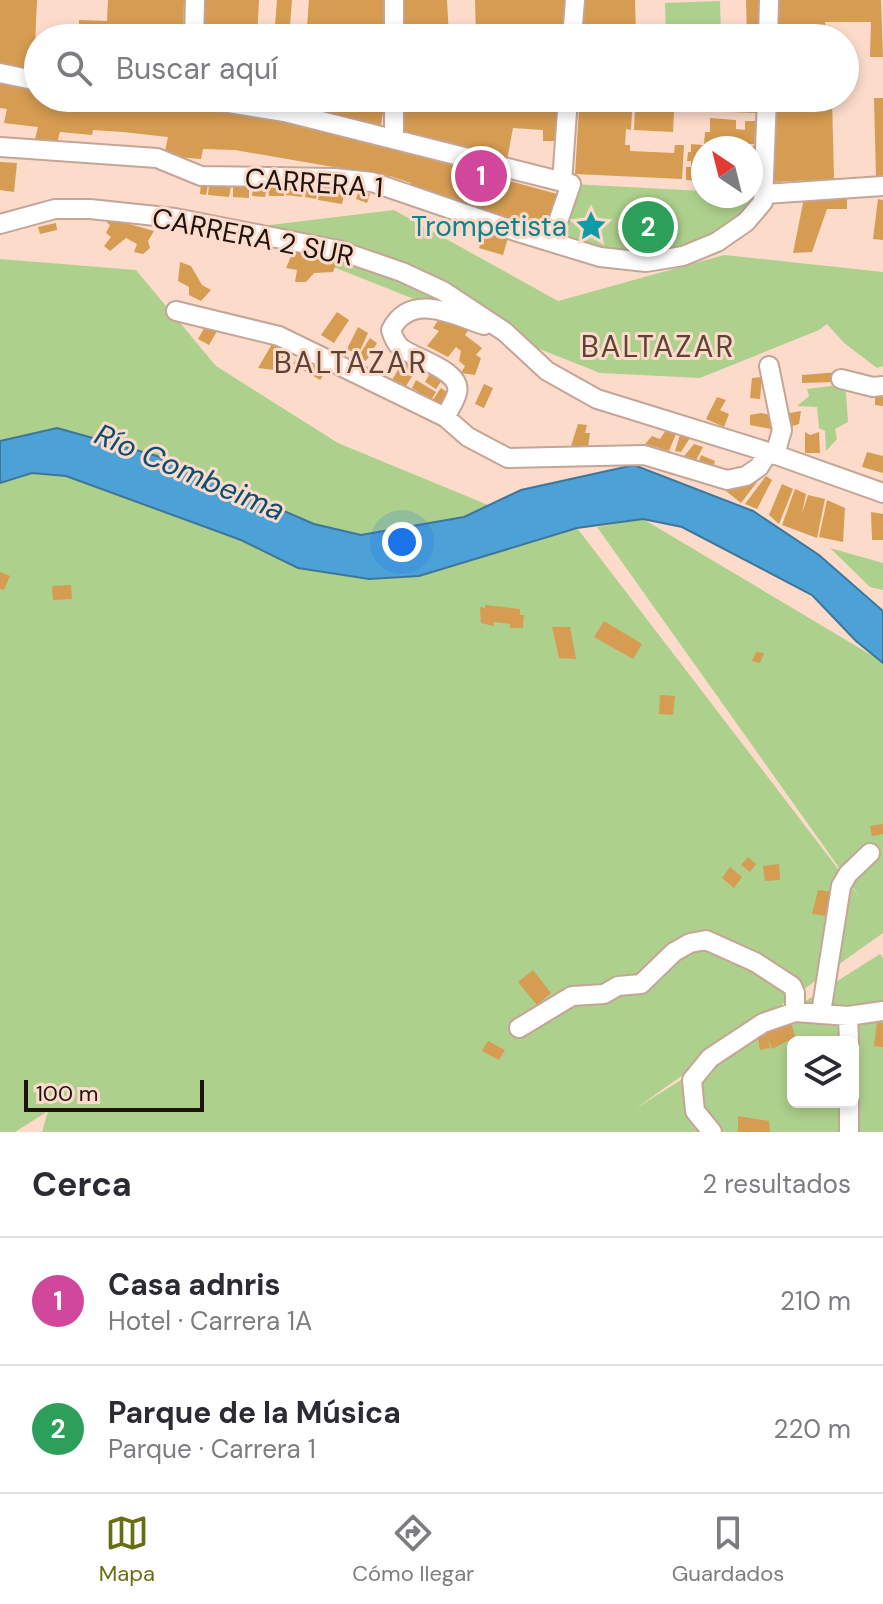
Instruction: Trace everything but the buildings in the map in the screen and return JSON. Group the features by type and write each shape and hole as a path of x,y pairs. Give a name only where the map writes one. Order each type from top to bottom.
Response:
{"street":[{"path":"194,24 195,0"},
{"path":"394,0 394,24"},
{"path":"573,24 575,0"},
{"path":"768,24 769,0"},
{"path":"0,73 24,78"},
{"path":"308,112 394,139 567,183"},
{"path":"394,112 394,139"},
{"path":"551,242 567,183 568,112"},
{"path":"767,112 765,194 883,186"},
{"name":"CARRERA 1","path":"0,147 157,158 201,176 334,178 372,182 551,242 619,261 646,262 683,256 717,242 734,232 754,213 765,194"},
{"name":"CARRERA 2 SUR","path":"0,224 55,209 90,209 187,220 338,250 402,272 443,291 505,332 547,371 597,399 771,453 883,493"},
{"path":"445,417 458,391 456,382 448,373 402,349 391,330 396,321 411,310 427,307 505,332"},
{"path":"176,311 279,336 445,417 468,437 508,458 644,455 727,480 746,476 759,467 771,453 782,430 769,366"},
{"path":"841,379 873,387 883,386"},
{"path":"821,1013 841,886 848,874 870,853"},
{"path":"519,1028 572,996 604,994 618,986 641,984 674,952 690,943 706,940 755,962 792,986 795,1012"},
{"path":"712,1132 695,1111 692,1080 710,1058 763,1023 795,1012 848,1016 883,1011"},
{"path":"848,1016 849,1036"},
{"path":"849,1108 849,1132"}],"green space":[{"path":"720,1 721,24 666,24 665,3"},
{"path":"571,184 691,190 691,208 757,208 754,213 663,260 551,242"},
{"path":"394,210 558,301 724,255 883,272 883,366 877,368 844,343 827,324 700,378 600,373 238,229"},
{"path":"0,259 136,270 216,366 338,443 488,505 577,528 862,900 597,527 643,519 883,662 883,933 635,1109 880,954 883,958 883,1132 42,1132 48,1111 15,1132 0,1132"},
{"path":"839,385 846,393 848,422 835,429 837,439 826,451 825,431 819,428 817,407 797,406 809,396 807,389"},
{"path":"830,548 883,563 883,590 870,587"}],"water":[{"name":"Río Combeima","path":"57,428 157,456 314,524 361,535 464,517 521,490 634,465 753,511 819,555 883,611 883,663 856,641 812,595 682,527 643,519 577,528 419,576 369,579 298,568 241,540 66,476 32,473 0,483 0,441"}],"place":[{"name":"Casa adnris","path":"481,176"},
{"name":"Trompetista","path":"591,226"},
{"name":"Parque de la Música","path":"648,227"}],"district":[{"name":"BALTAZAR","path":"658,346"},
{"name":"BALTAZAR","path":"351,362"}]}
